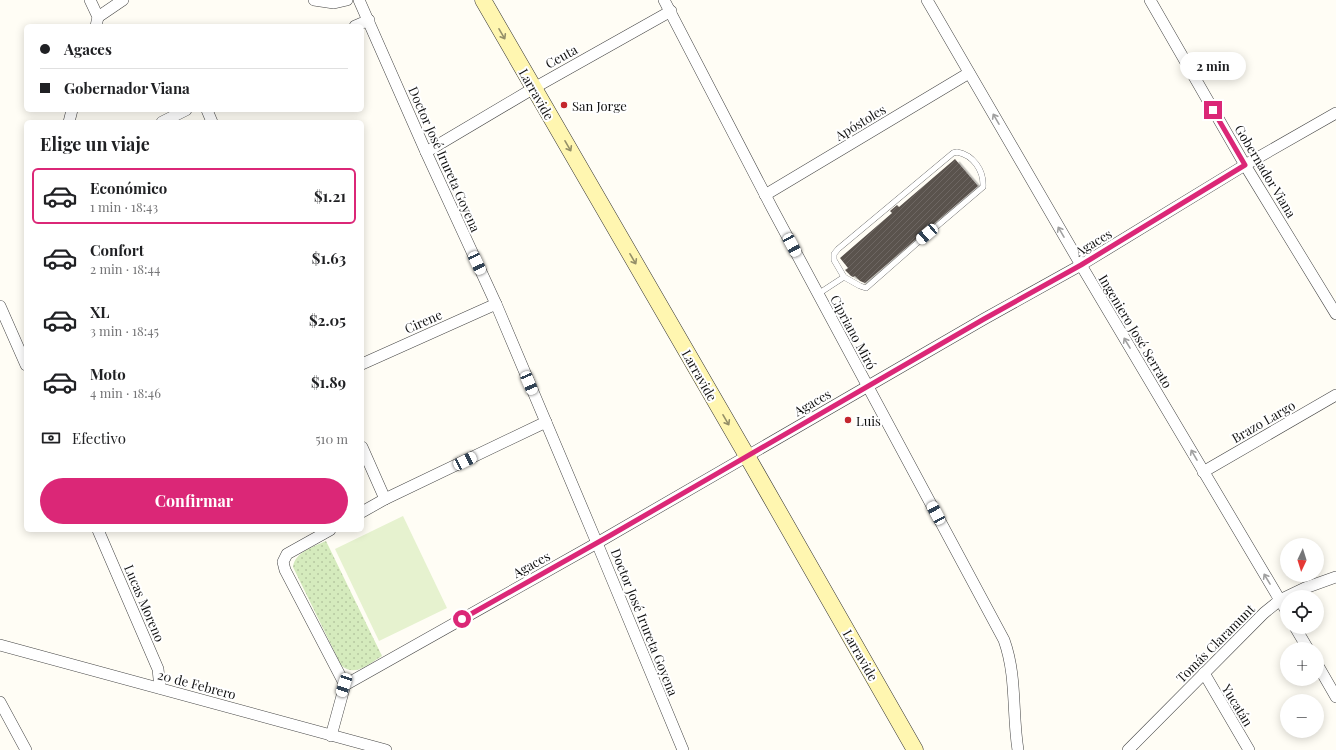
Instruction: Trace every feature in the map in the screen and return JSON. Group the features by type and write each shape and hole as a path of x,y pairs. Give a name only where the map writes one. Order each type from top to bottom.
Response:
{"street":[{"path":"90,0 97,22 123,0"},
{"path":"314,0 334,3 347,0"},
{"name":"Doctor José Irureta Goyena","path":"359,0 426,152 496,304 598,543 683,750"},
{"name":"Larravide","path":"483,0 915,750"},
{"name":"Cipriano Miró","path":"664,0 765,195 1004,640 1008,651 1013,682 1018,750"},
{"name":"Ingeniero José Serrato","path":"927,0 1081,265 1280,600"},
{"name":"Gobernador Viana","path":"1150,0 1245,165 1336,314"},
{"name":"Ceuta","path":"426,152 534,88 670,12"},
{"path":"360,24 368,20"},
{"name":"Apóstoles","path":"765,195 969,73"},
{"path":"166,120 182,112"},
{"name":"Agaces","path":"344,685 598,543 1081,265 1245,165 1336,113"},
{"name":"Cirene","path":"364,363 496,304"},
{"path":"0,308 24,362"},
{"name":"Brazo Largo","path":"1203,472 1336,395"},
{"path":"364,511 385,499 546,422"},
{"path":"364,452 385,499"},
{"name":"Lucas Moreno","path":"99,532 158,669 160,688"},
{"path":"326,532 287,554 283,562 285,570 344,685 331,736"},
{"name":"Tomás Claramunt","path":"1301,590 1336,577"},
{"name":"Tomás Claramunt","path":"1133,748 1204,673 1264,613 1280,600"},
{"name":"20 de Febrero","path":"0,645 386,750"},
{"name":"Yucatán","path":"1204,673 1249,750"},
{"path":"1324,676 1336,697"},
{"path":"0,702 26,750"}],"lane":[{"path":"957,152 970,157 983,175 983,187 866,288 844,277 834,260 834,254 838,249 953,153 957,152"},
{"path":"818,294 844,277"}],"green space":[{"path":"403,516 447,608 379,641 335,549"},
{"path":"326,541 382,656 367,666 356,670 346,669 341,665 293,567 297,557 310,548"}],"building":[{"path":"955,159 978,186 865,283 860,281 855,276 851,276 845,270 848,268 840,258 892,213 890,211 897,205 899,207"}],"place":[{"name":"San Jorge","path":"564,105"},
{"name":"Luis","path":"848,420"}],"route":[{"path":"462,619 611,535 984,319 1081,265 1245,165 1213,110"}]}
